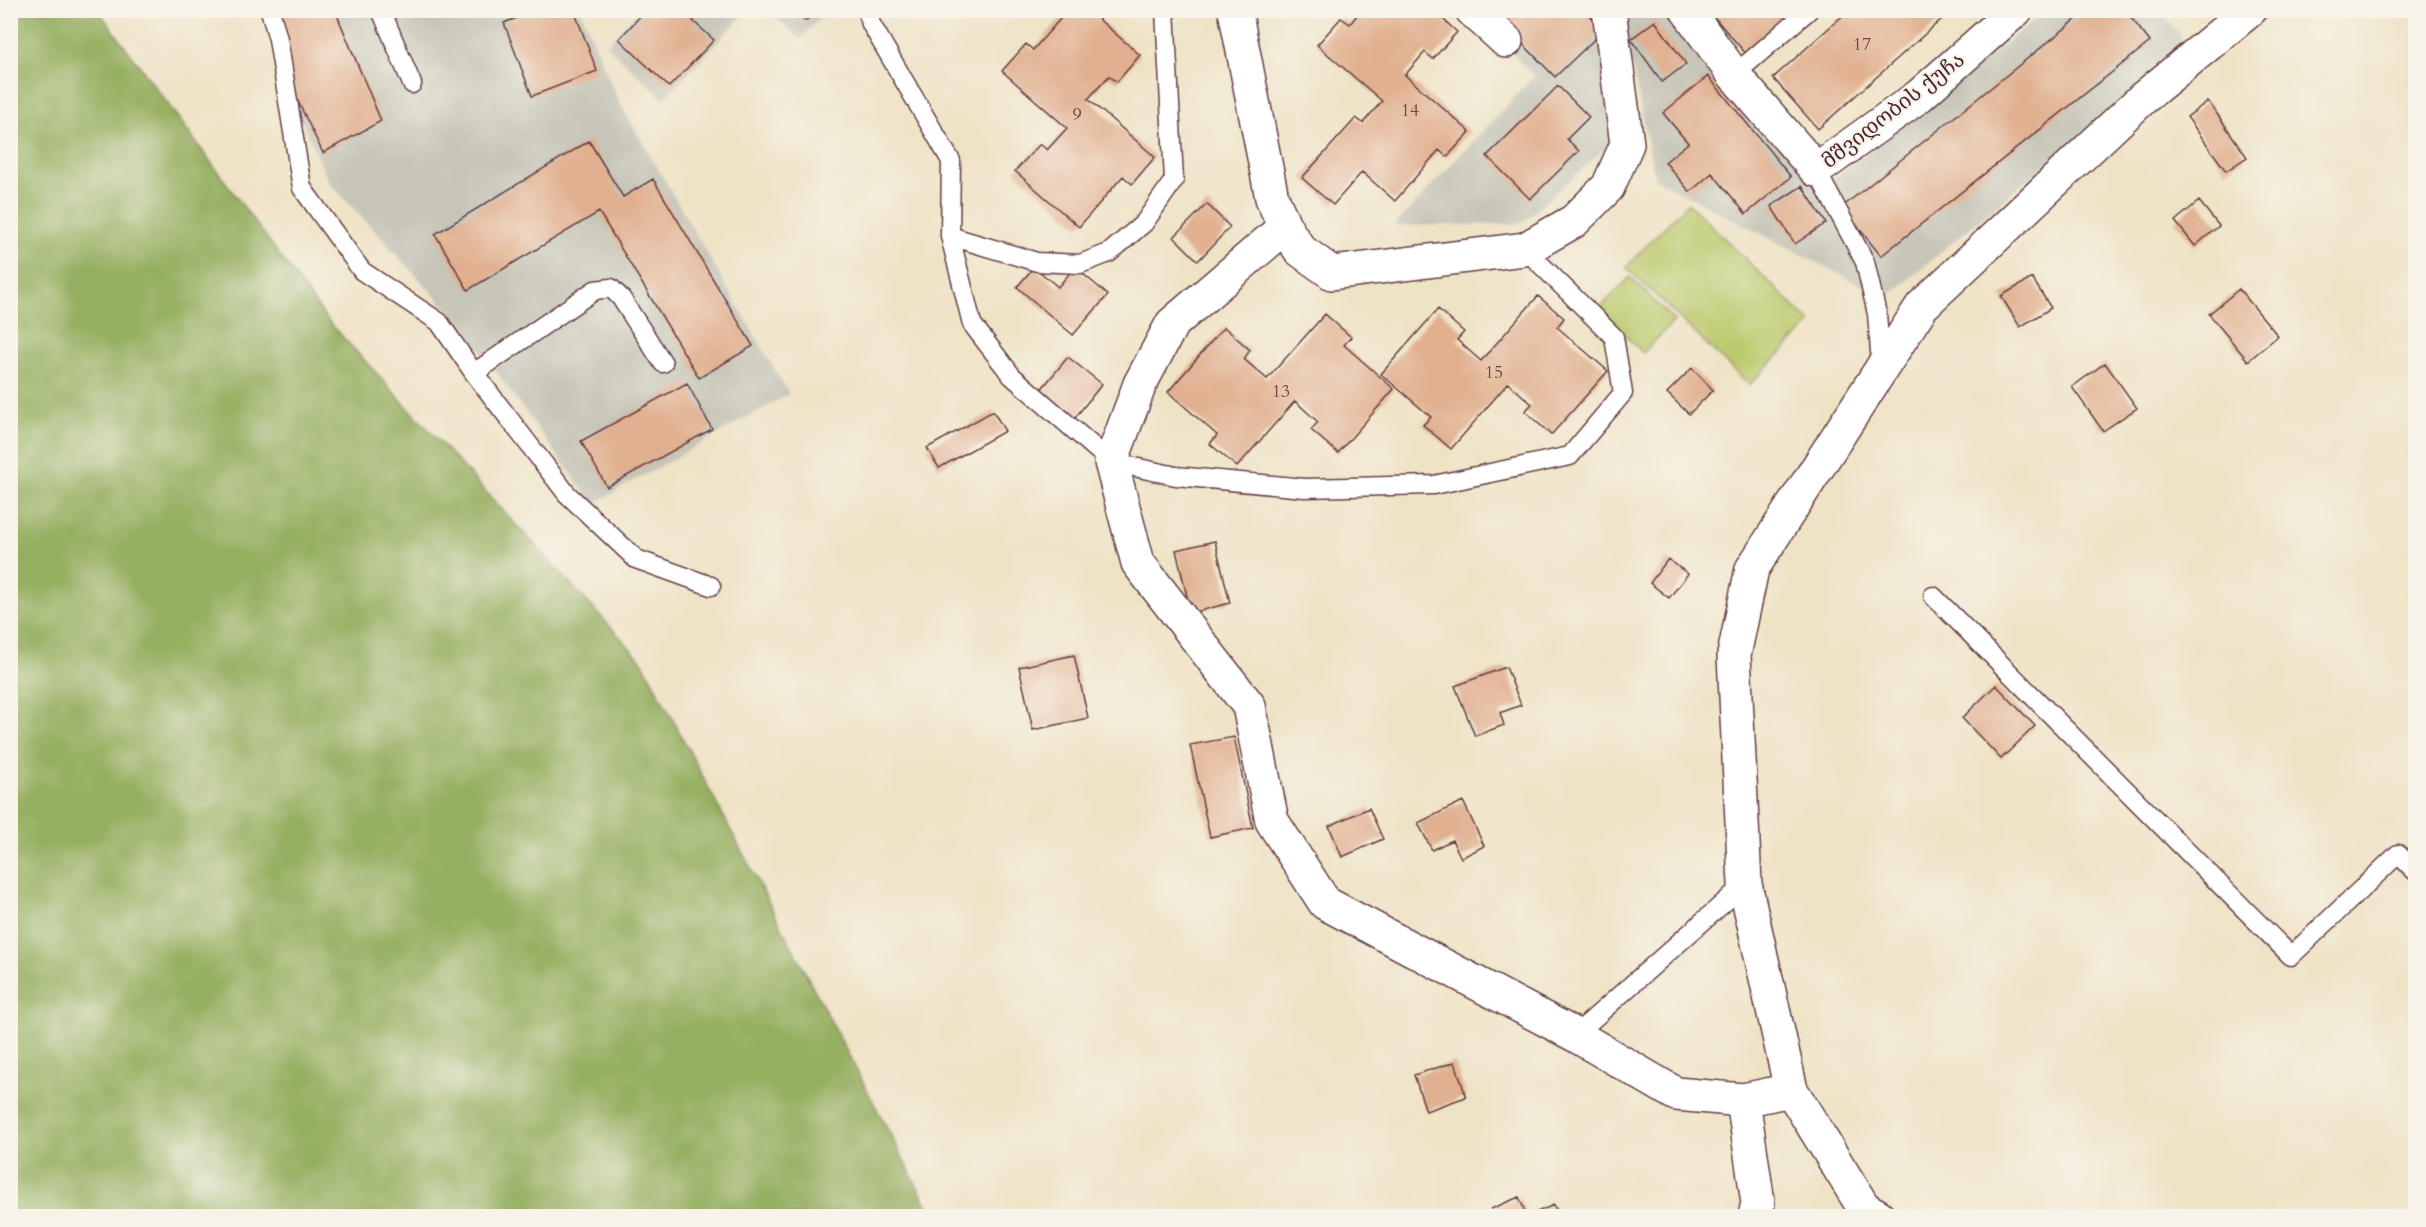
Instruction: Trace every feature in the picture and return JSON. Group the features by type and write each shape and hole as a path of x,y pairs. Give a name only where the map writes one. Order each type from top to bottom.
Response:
{"street":[{"path":"1235,10 1272,198 1300,250 1332,273 1525,249 1574,221 1608,187 1627,144 1609,10"},
{"path":"1472,10 1506,41"},
{"name":"მშვიდობის ქუჩა","path":"1686,10 1734,75 1816,170 1919,96 2016,10"},
{"path":"1878,1216 1864,1208 1791,1090 1745,884 1734,655 1752,569 1922,306 2142,99 2245,12"},
{"path":"1286,227 1172,324 1140,384 1111,462 1138,563 1249,706 1272,821 1325,903 1575,1035 1676,1094 1743,1100 1791,1090"},
{"path":"1743,1100 1758,1203 1755,1216"}],"lane":[{"path":"270,10 278,39 302,188 362,271 439,322 474,373 567,494 636,559 711,586"},
{"path":"381,10 412,84"},
{"path":"867,10 872,24 951,161 950,236 972,324 1012,376 1111,462 1176,476 1305,488 1434,485 1570,456 1623,393 1614,337 1525,249"},
{"path":"950,236 1036,262 1080,264 1109,253 1144,223 1174,180 1165,10"},
{"path":"1734,75 1809,10"},
{"path":"1816,170 1865,262 1877,314 1882,368"},
{"path":"474,373 595,290 611,288 621,298 663,363"},
{"path":"1933,596 2291,956 2398,854 2415,872"},
{"path":"1575,1035 1745,884"}],"shaded area":[{"path":"275,11 581,11 618,100 789,394 593,504 462,325 329,182 290,96"},
{"path":"638,11 747,11 664,99 606,45"},
{"path":"769,11 827,11 800,39"},
{"path":"1470,11 1602,11 1609,34 1610,144 1521,224 1394,226 1534,76"},
{"path":"1621,11 1678,11 1823,187 2046,11 2161,11 2188,45 1886,298 1655,179"}],"green space":[{"path":"10,11 99,11 328,321 642,661 933,1216 11,1216"},
{"path":"1688,203 1811,323 1749,385 1626,267"},
{"path":"1630,277 1674,321 1643,353 1599,309"}],"building":[{"path":"279,10 335,10 381,121 323,153 292,89"},
{"path":"537,10 574,10 597,71 532,96 504,23"},
{"path":"646,10 703,10 693,21 714,40 669,87 619,39"},
{"path":"794,10 816,10 806,21"},
{"path":"1068,10 1088,10 1140,55 1117,82 1109,76 1088,99 1155,157 1132,184 1123,176 1079,227 1015,171 1040,144 1047,150 1067,128 1002,71 1026,44 1033,50"},
{"path":"1361,10 1433,10 1457,32 1433,59 1425,52 1405,75 1470,132 1447,157 1439,150 1395,201 1362,172 1333,205 1302,178 1356,118 1363,123 1382,101 1317,45 1341,18 1350,24"},
{"path":"1490,10 1585,10 1604,30 1555,77"},
{"path":"1708,10 1798,10 1747,55"},
{"path":"1849,10 1952,10 1818,129 1773,78"},
{"path":"2088,10 2125,10 2150,42 1881,256 1842,207"},
{"path":"1655,21 1686,64 1662,82 1631,39"},
{"path":"1708,76 1791,177 1746,214 1712,173 1690,192 1665,162 1688,143 1663,113"},
{"path":"1558,86 1589,117 1567,139 1579,151 1530,199 1487,156"},
{"path":"2208,101 2247,157 2226,171 2187,117"},
{"path":"589,141 623,197 653,179 753,346 699,378 599,212 468,290 435,234"},
{"path":"1802,186 1826,223 1795,244 1771,206"},
{"path":"2199,201 2219,226 2195,246 2175,221"},
{"path":"1207,204 1230,227 1198,261 1174,237"},
{"path":"1034,267 1058,287 1075,267 1108,295 1073,335 1017,287"},
{"path":"2032,278 2051,308 2020,327 2001,296"},
{"path":"2239,289 2278,336 2248,361 2209,314"},
{"path":"1538,296 1564,318 1557,327 1608,371 1551,435 1525,411 1532,404 1508,383 1451,449 1423,425 1431,417 1381,374 1438,309 1464,332 1457,340 1481,361"},
{"path":"1325,314 1351,337 1344,345 1394,389 1338,453 1311,430 1318,422 1295,401 1237,467 1210,444 1217,435 1168,392 1224,327 1250,350 1244,359 1267,379"},
{"path":"1068,357 1102,384 1074,419 1039,392"},
{"path":"2105,363 2137,408 2103,431 2072,387"},
{"path":"1692,368 1713,390 1689,414 1667,393"},
{"path":"687,383 712,429 607,487 581,441"},
{"path":"993,411 1005,431 939,468 927,448"},
{"path":"1215,541 1230,603 1191,613 1176,550"},
{"path":"1668,559 1688,574 1669,598 1650,583"},
{"path":"1074,655 1088,718 1033,730 1019,667"},
{"path":"1506,667 1521,705 1500,713 1504,725 1475,736 1455,686"},
{"path":"1996,685 2035,726 2001,759 1962,718"},
{"path":"1234,737 1253,828 1210,837 1190,745"},
{"path":"1463,801 1484,846 1461,858 1452,840 1432,850 1418,823"},
{"path":"1369,808 1383,839 1342,857 1329,826"},
{"path":"1455,1062 1466,1097 1426,1111 1414,1075"},
{"path":"1519,1197 1527,1216 1494,1216 1491,1209"},
{"path":"1554,1205 1559,1216 1527,1216"}]}
